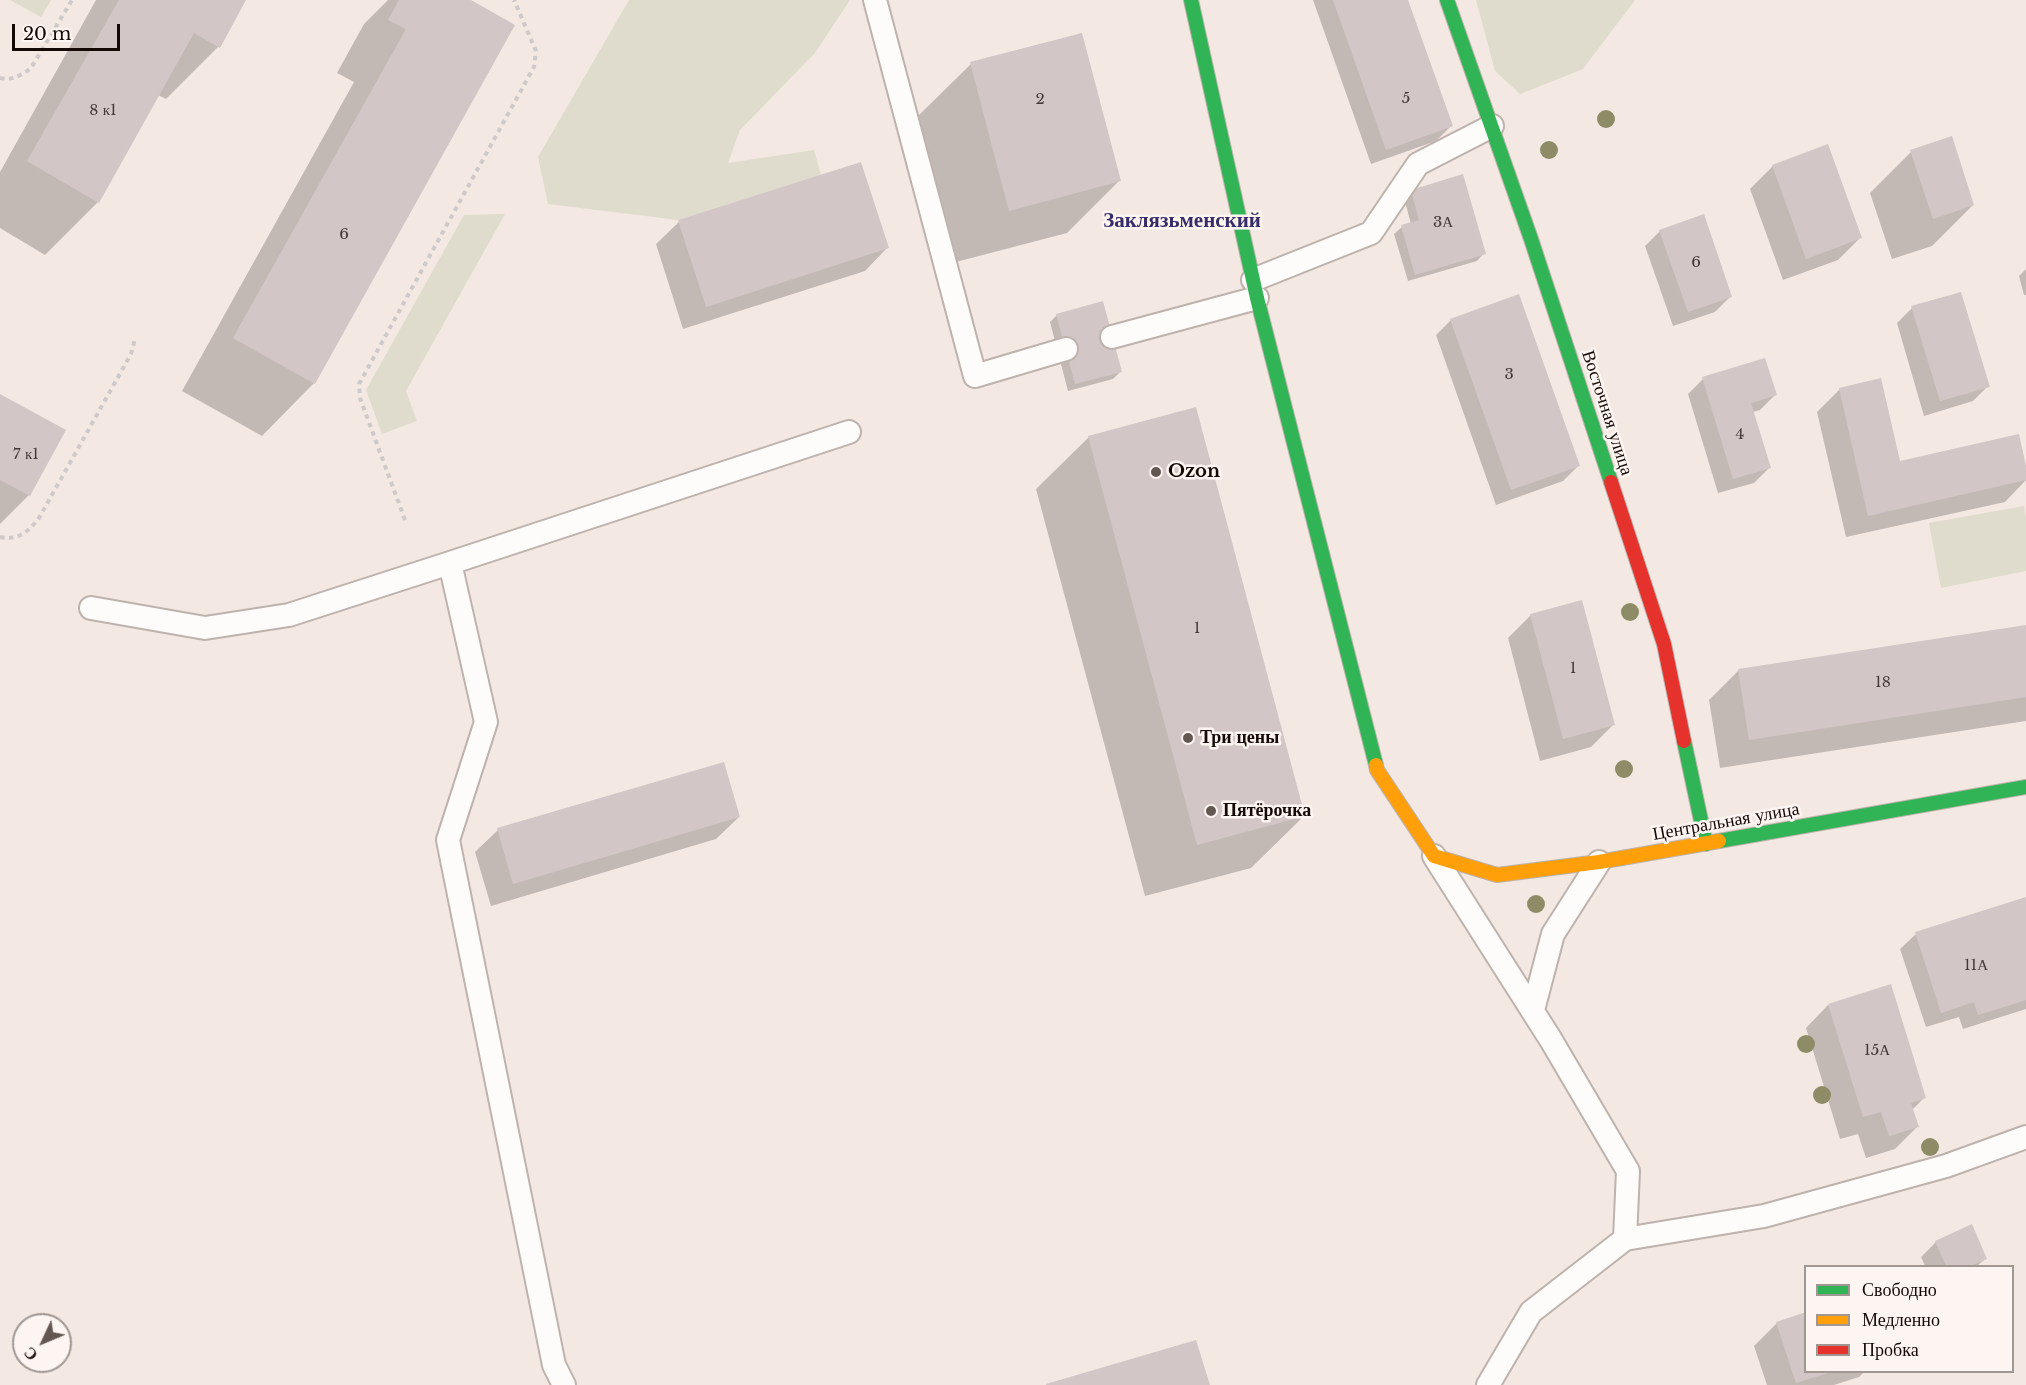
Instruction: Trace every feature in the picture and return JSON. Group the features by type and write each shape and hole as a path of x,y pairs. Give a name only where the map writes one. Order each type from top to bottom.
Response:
{"street":[{"path":"1191,0 1255,290 1377,770 1434,856"},
{"name":"Восточная улица","path":"1447,0 1531,239 1664,644 1706,844"},
{"name":"Центральная улица","path":"1434,856 1497,875 1599,862 2026,787"}],"lane":[{"path":"875,0 975,376 1066,349"},
{"path":"1112,337 1255,290 1371,233 1418,164 1492,126"},
{"path":"91,608 205,628 289,615 849,432"},
{"path":"450,563 486,722 448,840 554,1365 564,1385"},
{"path":"1434,856 1533,1010 1628,1171 1625,1239"},
{"path":"1533,1010 1553,934 1599,862"},
{"path":"1488,1385 1531,1312 1625,1239 1764,1216 1946,1166 2026,1137"}],"path":[{"path":"0,78 12,78 31,68 72,0"},
{"path":"405,520 360,398 359,384 534,67 536,51 514,0"},
{"path":"0,537 10,539 18,537 30,530 39,518 131,354 135,339"}],"shaded area":[{"path":"10,0 51,0 41,17"},
{"path":"629,0 850,0 815,53 740,130 728,163 814,150 821,175 678,220 548,204 538,157"},
{"path":"1476,0 1635,0 1583,69 1520,94 1495,71"},
{"path":"505,214 406,391 417,421 382,434 366,390 464,215"},
{"path":"2024,506 2026,571 1941,588 1929,523"}],"building":[{"path":"119,0 246,0 220,48 194,33 99,203 27,161"},
{"path":"399,0 471,0 515,25 315,384 233,338 406,29 388,20"},
{"path":"1333,0 1408,0 1453,126 1386,150"},
{"path":"1082,33 1121,181 1009,211 970,62"},
{"path":"1952,136 1974,205 1933,219 1910,150"},
{"path":"1828,144 1862,238 1806,259 1772,165"},
{"path":"861,162 889,248 706,307 678,220"},
{"path":"1463,174 1486,254 1415,275 1401,225 1419,220 1411,190"},
{"path":"1704,214 1732,297 1688,312 1659,230"},
{"path":"1961,292 1990,387 1940,401 1911,306"},
{"path":"1519,294 1580,466 1511,490 1450,319"},
{"path":"1103,301 1122,372 1075,384 1056,314"},
{"path":"1765,358 1777,395 1751,403 1771,468 1733,479 1702,377"},
{"path":"1881,378 1900,461 2019,434 2026,466 2026,480 1868,516 1839,388"},
{"path":"0,394 66,430 30,496 0,480"},
{"path":"1196,407 1305,816 1197,845 1088,436"},
{"path":"1582,600 1615,725 1563,739 1530,614"},
{"path":"2026,625 2026,697 1749,740 1738,669"},
{"path":"724,762 740,817 513,884 497,828"},
{"path":"2026,897 2026,1000 1978,1015 1974,1002 1941,1013 1915,932"},
{"path":"1891,984 1926,1098 1911,1103 1919,1127 1889,1136 1881,1112 1863,1117 1828,1004"},
{"path":"1972,1224 1987,1259 1972,1265 1946,1265 1935,1241"},
{"path":"1804,1313 1804,1373 1828,1373 1796,1383 1776,1322"},
{"path":"1196,1340 1210,1385 1046,1385 1046,1384"}],"traffic: fast":[{"path":"1191,0 1257,298 1376,765"},
{"path":"1447,0 1531,239 1611,482"},
{"path":"1684,741 1706,844"},
{"path":"1719,841 2026,787"}],"traffic: slow":[{"path":"1376,765 1377,770 1434,856 1497,875 1599,862 1719,841"}],"traffic: jam":[{"path":"1611,482 1664,644 1684,741"}],"place":[{"name":"Ozon","path":"1156,472"},
{"name":"Три цены","path":"1188,738"},
{"name":"Пятёрочка","path":"1211,811"}],"district":[{"name":"Заклязьменский","path":"1182,221"}]}
